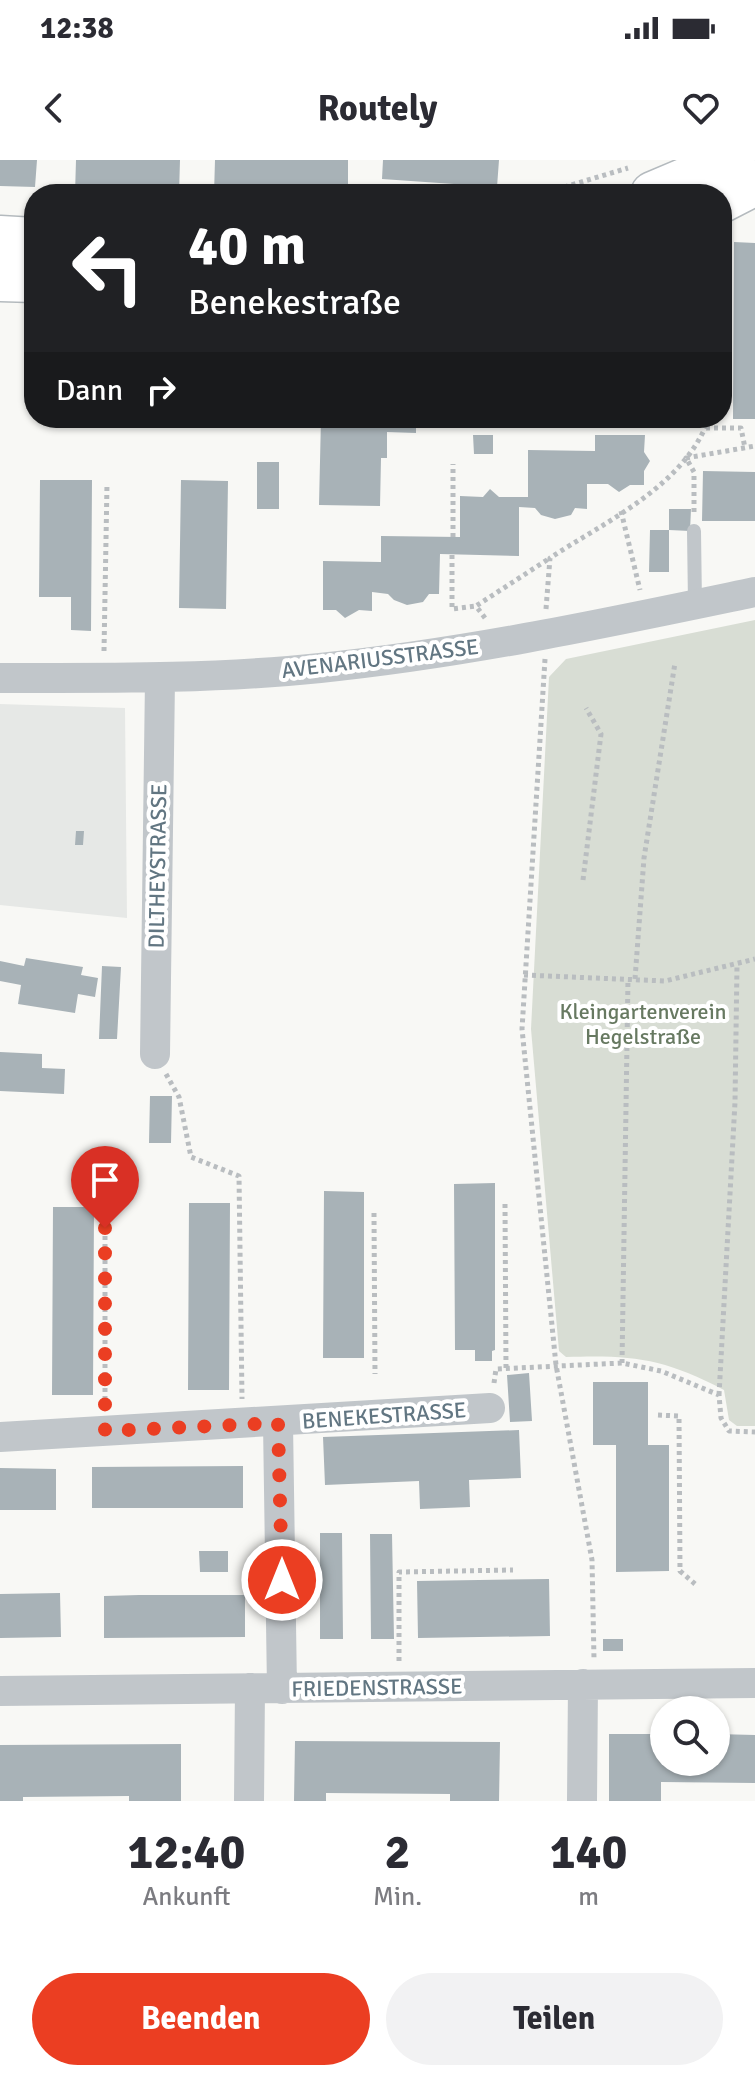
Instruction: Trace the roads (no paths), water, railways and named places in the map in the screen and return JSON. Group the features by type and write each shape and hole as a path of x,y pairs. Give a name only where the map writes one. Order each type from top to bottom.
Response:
{"main road":[{"path":"646,180 730,174"},
{"path":"0,238 24,239"},
{"path":"0,279 24,280"}],"street":[{"name":"AVENARIUSSTRASSE","path":"0,678 160,679 318,669 541,619 695,604 755,592"},
{"name":"DILTHEYSTRASSE","path":"155,1054 160,679"},
{"name":"BENEKESTRASSE","path":"0,1437 278,1423 490,1408"},
{"name":"BENEKESTRASSE","path":"278,1423 282,1689"},
{"name":"FRIEDENSTRASSE","path":"0,1691 755,1683"},
{"path":"582,1801 588,1684"},
{"path":"249,1801 250,1688"}],"lane":[{"path":"694,531 695,604"}],"park label":[{"name":"Kleingartenverein Hegelstraße","path":"643,1024"}]}
